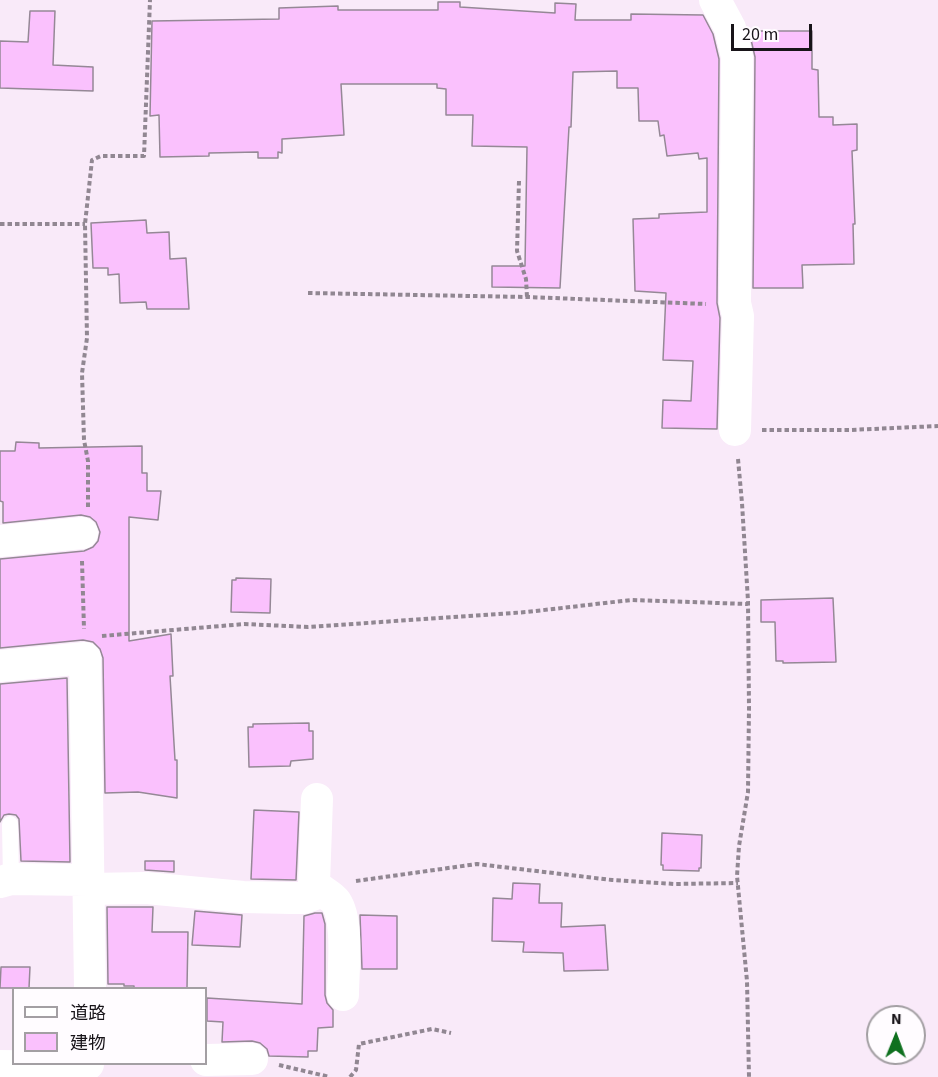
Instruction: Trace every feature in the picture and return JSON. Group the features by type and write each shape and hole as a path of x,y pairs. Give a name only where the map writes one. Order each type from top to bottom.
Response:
{"street":[{"path":"715,0 730,28 737,57 735,305 738,316 735,430"},
{"path":"0,542 82,533"},
{"path":"0,666 84,648 90,987"},
{"path":"317,799 314,884 335,899 344,917 343,995"},
{"path":"5,880 146,888 243,897 304,898 321,891"},
{"path":"207,1060 252,1059"},
{"path":"0,1065 66,1067 81,1065"}],"lane":[{"path":"5,880 10,824"}],"path":[{"path":"150,0 144,156 101,156 92,160 85,224 87,338 82,373 84,440 88,461 87,511 82,533 84,648 244,624 308,627 527,612 631,600 748,604"},
{"path":"519,181 516,238 517,251 526,279 526,297"},
{"path":"0,224 85,224"},
{"path":"308,293 526,297 735,305"},
{"path":"749,1077 747,981 738,883 739,846 748,792 748,604 735,430 850,430 938,426"},
{"path":"321,891 365,879 431,872 477,864 612,880 675,884 738,883"},
{"path":"350,1077 356,1070 359,1044 432,1029 451,1033"},
{"path":"252,1059 330,1077"}],"building":[{"path":"438,2 460,2 460,7 555,13 555,3 576,4 575,20 631,20 631,14 703,15 713,34 719,59 717,303 720,318 717,429 662,428 663,400 691,401 693,361 663,360 666,293 635,291 633,219 659,218 659,214 707,212 707,158 699,159 698,153 667,156 664,135 660,136 658,121 639,121 638,88 617,88 617,71 573,72 560,288 492,287 492,266 525,266 527,147 472,146 473,115 446,115 446,89 437,88 437,84 341,84 344,135 282,139 282,153 278,152 278,158 258,158 258,152 160,157 159,115 150,116 152,21 279,19 279,8 338,6 338,10 438,10"},
{"path":"30,11 55,11 53,65 93,67 93,91 0,88 0,41 28,42"},
{"path":"749,31 812,31 812,69 818,70 819,117 833,117 833,125 857,124 857,150 852,151 854,264 802,265 803,288 753,288 755,57"},
{"path":"146,220 147,233 169,232 170,259 186,258 189,309 147,309 146,302 120,303 119,274 108,275 108,268 93,268 91,223"},
{"path":"16,442 39,443 39,448 142,446 142,473 147,473 147,491 161,491 158,520 129,517 129,641 171,634 173,676 170,676 175,760 177,760 177,798 138,792 105,793 103,658 100,649 93,642 83,640 0,648 0,559 84,551 93,547 98,541 100,532 96,522 90,517 81,515 3,523 3,502 0,501 0,451 15,451"},
{"path":"236,578 271,579 270,613 231,612 232,580"},
{"path":"833,598 836,662 783,663 783,661 776,661 775,622 761,622 761,600"},
{"path":"67,678 70,862 21,861 19,819 16,815 9,814 4,815 0,822 0,684"},
{"path":"309,723 309,731 313,731 313,759 291,761 290,766 249,767 248,727 253,727 253,724"},
{"path":"254,810 299,812 296,880 251,879"},
{"path":"662,833 702,835 699,871 663,870 663,865 661,865"},
{"path":"145,861 174,861 174,872 145,870"},
{"path":"513,883 540,884 539,903 562,903 561,927 605,925 608,970 564,971 563,953 523,952 524,942 492,941 493,898 512,899"},
{"path":"107,907 153,907 152,932 188,932 187,987 134,987 124,986 124,984 108,984"},
{"path":"195,911 242,915 240,947 192,945"},
{"path":"322,913 325,924 325,995 327,1003 333,1010 333,1027 318,1028 317,1051 308,1051 308,1057 269,1056 267,1049 260,1043 222,1042 223,1022 207,1021 207,998 302,1004 304,916"},
{"path":"360,915 397,916 397,969 362,969"},
{"path":"1,967 30,967 29,987 0,988"}]}
